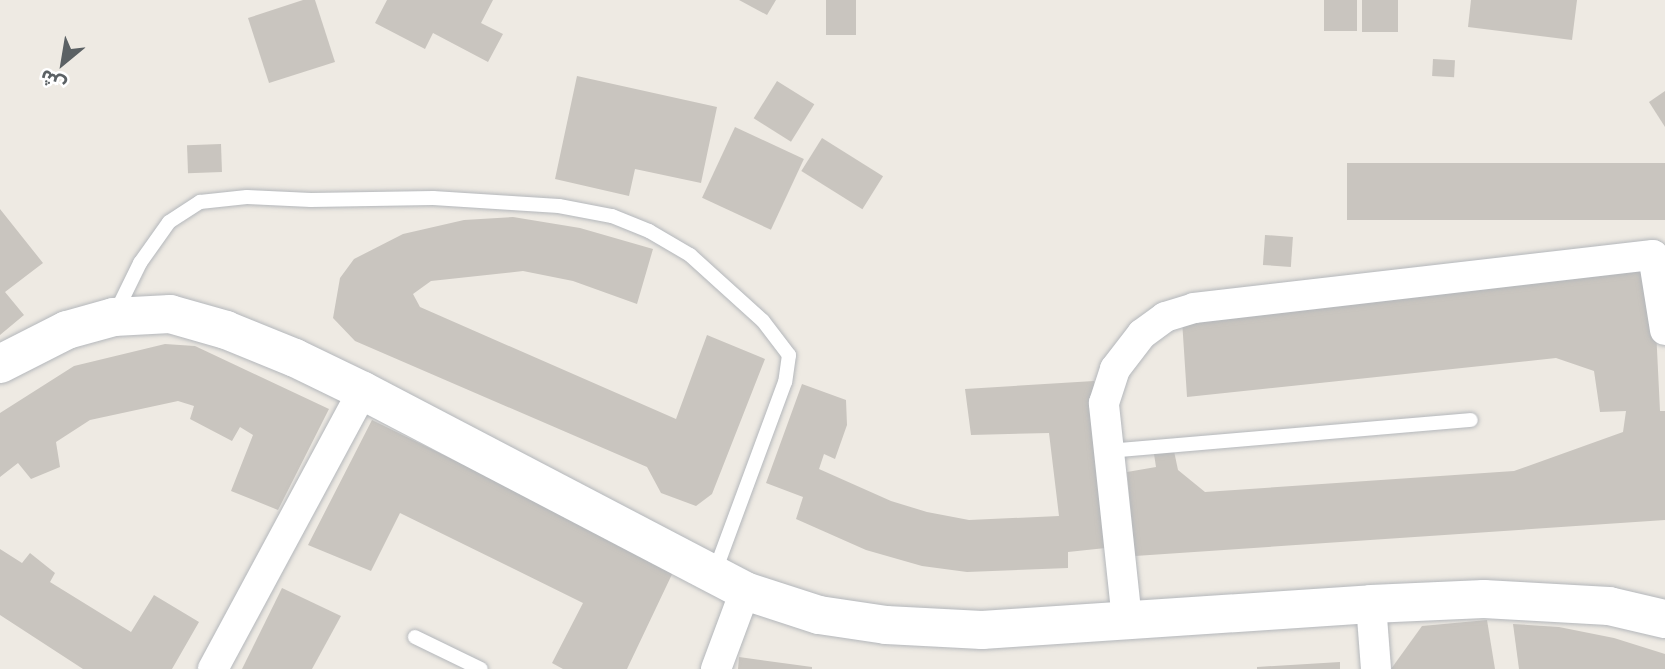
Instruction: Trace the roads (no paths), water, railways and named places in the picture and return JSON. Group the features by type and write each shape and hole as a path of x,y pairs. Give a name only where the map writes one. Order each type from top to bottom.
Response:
{"street":[{"path":"1127,620 1104,403 1115,369 1142,334 1165,317 1194,308 1653,255 1665,330"},
{"path":"0,364 67,330 114,317 170,314 226,330 295,358 363,391 729,583 819,615 886,625 982,631 1371,604 1484,599 1609,606 1665,619"},
{"path":"213,669 363,391"},
{"path":"716,669 729,583"},
{"path":"1371,604 1376,669"}],"lane":[{"path":"114,317 140,263 169,222 200,202 247,197 311,200 433,198 559,206 612,216 649,231 690,255 763,321 789,355 785,382 729,583"},
{"path":"1110,451 1471,420"},
{"path":"415,637 481,669"}]}
